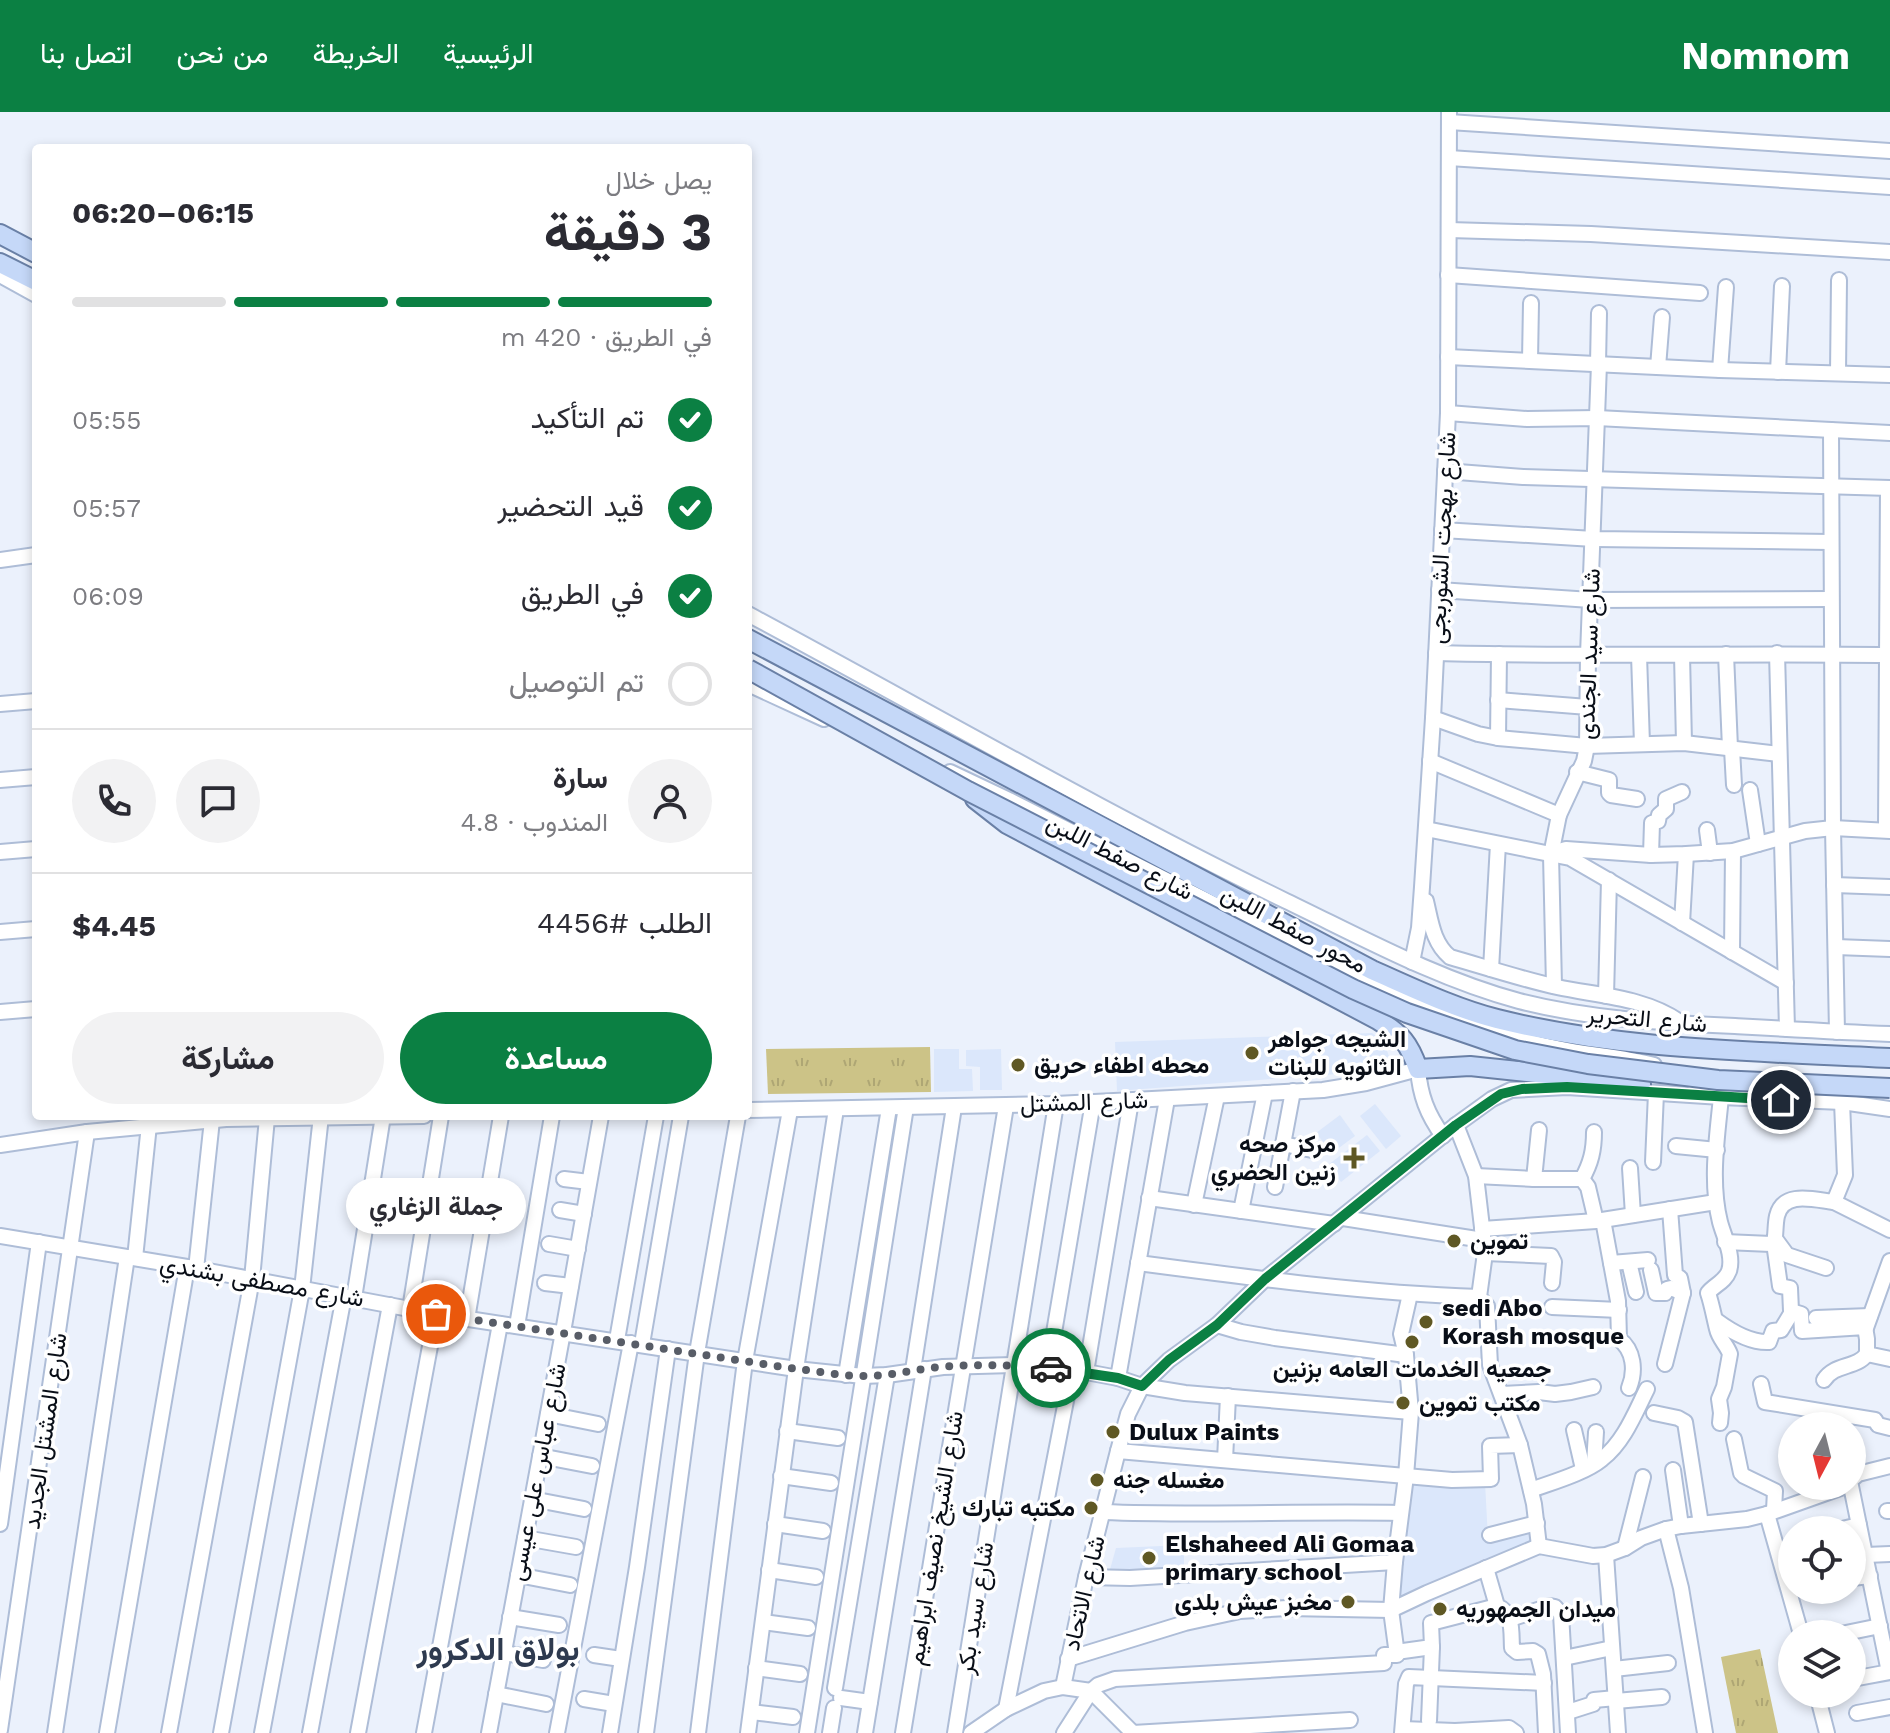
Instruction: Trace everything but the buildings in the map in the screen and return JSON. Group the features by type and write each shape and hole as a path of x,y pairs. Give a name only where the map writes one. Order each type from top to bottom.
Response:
{"main road":[{"path":"0,234 32,251"},
{"path":"0,263 32,279"},
{"name":"محور صفط اللبن","path":"752,641 1358,963 1430,996 1493,1018 1561,1033 1634,1044 1890,1058"},
{"name":"محور صفط اللبن","path":"752,671 968,791 1366,995 1407,1013 1515,1050 1588,1064 1718,1080 1890,1088"},
{"path":"968,791 1007,824 1364,1011 1394,1030 1408,1045 1418,1069 1499,1067 1649,1088 1890,1097"}],"street":[{"path":"1449,117 1890,151"},
{"name":"شارع بهجت الشوربجى","path":"1412,962 1419,928 1426,829 1448,413 1449,117"},
{"path":"1449,158 1890,187"},
{"path":"1449,230 1591,234 1890,252"},
{"path":"0,275 32,293"},
{"path":"1448,275 1700,293"},
{"path":"1838,373 1839,280"},
{"path":"1778,372 1782,286"},
{"path":"1720,370 1726,287"},
{"path":"1530,360 1531,303"},
{"name":"شارع سيد الجندى","path":"1554,986 1551,855 1559,815 1584,761 1587,746 1599,313"},
{"path":"1658,367 1662,317"},
{"path":"1448,357 1890,375"},
{"path":"1448,413 1527,419 1597,418 1890,433"},
{"path":"1831,430 1837,1032"},
{"path":"1445,471 1523,477 1889,488 1888,830 1833,828 1805,831 1733,851 1710,853 1651,855 1566,849 1551,855"},
{"path":"1442,530 1594,539 1830,542"},
{"path":"0,560 32,556"},
{"path":"1439,590 1591,600 1831,599"},
{"name":"شارع التحرير","path":"752,616 1215,866 1412,962 1489,992 1559,1010 1618,1018 1890,1034"},
{"path":"1436,653 1888,655"},
{"path":"1777,653 1787,1029"},
{"path":"1498,738 1499,654"},
{"path":"1726,654 1734,785"},
{"path":"1639,655 1642,744"},
{"path":"1682,655 1684,743"},
{"name":"شارع صفط اللبن","path":"752,686 1009,800 1381,989 1439,1013 1512,1037 1651,1064 1687,1078 1721,1097"},
{"path":"1498,700 1588,707"},
{"path":"0,704 32,701"},
{"path":"1433,718 1498,738 1587,746 1684,743 1779,754"},
{"path":"1430,761 1559,815"},
{"path":"1577,772 1609,780 1611,795 1637,799"},
{"path":"0,780 32,777"},
{"path":"1750,790 1758,844"},
{"path":"1651,855 1651,824 1666,809 1666,799 1682,792"},
{"path":"1426,829 1570,858 1786,983"},
{"path":"1707,830 1710,853"},
{"path":"1491,969 1498,844"},
{"path":"0,852 32,849"},
{"path":"1732,952 1733,851"},
{"path":"1682,923 1686,854"},
{"path":"1606,996 1609,880"},
{"path":"1834,885 1890,887"},
{"path":"1422,887 1439,947 1450,957 1554,986 1656,1007 1684,1024"},
{"path":"0,932 32,929"},
{"path":"1836,947 1890,949"},
{"path":"0,1012 32,1009"},
{"path":"1418,1069 1423,1101 1443,1136"},
{"name":"شارع المشتل","path":"752,1110 1006,1106 1217,1096 1347,1087 1418,1069"},
{"path":"1539,1546 1531,1490 1520,1445 1490,1365 1487,1306 1479,1297 1483,1241 1476,1176 1456,1125 1492,1099 1511,1090 1567,1087 1649,1088 1721,1097 1842,1102 1890,1109"},
{"path":"1649,1088 1653,1162"},
{"path":"1275,1187 1293,1091"},
{"path":"1241,1211 1265,1093"},
{"path":"1194,1205 1217,1096"},
{"path":"1611,1263 1649,1265 1656,1293 1665,1293 1671,1288 1690,1288 1693,1292 1709,1290 1721,1282 1730,1269 1716,1202 1721,1097"},
{"path":"1118,1378 1167,1099"},
{"path":"1006,1709 1079,1371 1131,1101"},
{"path":"1048,1368 1093,1102"},
{"path":"1834,1202 1845,1175 1842,1102"},
{"name":"شارع سيد بكر","path":"955,1733 1056,1104"},
{"name":"شارع الشيخ نصيف ابراهيم","path":"903,1733 1006,1106"},
{"path":"807,1733 906,1107"},
{"path":"865,1733 954,1107"},
{"path":"846,1375 889,1108"},
{"path":"748,1733 787,1431 836,1109"},
{"path":"698,1733 745,1361 790,1110"},
{"path":"0,1145 200,1120"},
{"path":"107,1733 221,1120"},
{"path":"169,1733 252,1279 267,1120"},
{"path":"221,1733 302,1289 321,1120"},
{"path":"262,1733 382,1120"},
{"path":"410,1309 440,1120"},
{"path":"467,1319 500,1120"},
{"path":"517,1326 551,1120"},
{"name":"شارع عباس على عيسى","path":"489,1731 600,1120"},
{"path":"630,1343 656,1120"},
{"path":"557,1733 630,1343 680,1120"},
{"path":"646,1733 697,1353 737,1120"},
{"path":"55,1733 131,1258 149,1125"},
{"name":"شارع الاتحاد","path":"1063,1687 1086,1577 1118,1451 1128,1414 1142,1386 1169,1360 1217,1325 1265,1279 1456,1125"},
{"path":"1534,1179 1539,1130"},
{"name":"شارع المشتل الجديد","path":"0,1730 87,1132"},
{"path":"1582,1179 1590,1164 1594,1132"},
{"path":"1283,1144 1312,1150"},
{"path":"1676,1146 1717,1150"},
{"path":"1630,1168 1633,1215"},
{"path":"1476,1176 1582,1179"},
{"path":"564,1179 589,1182"},
{"path":"1582,1179 1588,1187 1611,1263 1619,1310 1619,1339 1627,1344 1634,1369 1629,1388"},
{"path":"1149,1198 1483,1241 1551,1256 1554,1262 1552,1283"},
{"path":"1717,1321 1749,1339 1765,1343 1769,1342 1773,1331 1781,1330 1792,1312 1790,1288 1780,1286 1775,1240 1777,1213 1784,1204 1796,1198 1834,1202 1890,1230"},
{"path":"1483,1241 1716,1202"},
{"path":"1665,1364 1682,1289 1680,1278 1675,1275 1670,1209"},
{"path":"560,1210 584,1214"},
{"name":"شارع مصطفى بشندي","path":"0,1236 436,1314 796,1369 863,1376 963,1366 1013,1365 1079,1371 1185,1393 1411,1412"},
{"path":"1725,1242 1768,1245 1775,1240"},
{"path":"1775,1240 1787,1255 1826,1268"},
{"path":"0,1524 39,1242"},
{"path":"549,1244 578,1249"},
{"path":"1824,1380 1832,1370 1860,1362 1867,1354 1868,1322 1890,1261"},
{"path":"1629,1262 1636,1292"},
{"path":"1138,1263 1410,1294 1479,1297"},
{"path":"545,1283 571,1286"},
{"path":"1709,1290 1717,1332 1730,1354 1719,1399 1720,1423"},
{"path":"1064,1733 1091,1691 1098,1685 1122,1678 1384,1663 1390,1654 1395,1562 1411,1412 1401,1334 1410,1294"},
{"path":"310,1733 390,1305"},
{"path":"1552,1307 1619,1310"},
{"path":"1792,1312 1801,1314 1802,1332 1863,1327 1868,1322"},
{"path":"358,1733 436,1314"},
{"path":"1816,1318 1868,1322"},
{"path":"424,1733 500,1324"},
{"path":"1217,1325 1275,1338 1406,1355"},
{"path":"610,1733 668,1349"},
{"path":"1867,1354 1890,1359"},
{"path":"830,1733 887,1375"},
{"path":"1761,1384 1765,1402 1875,1420 1878,1425 1890,1428"},
{"path":"1502,1394 1555,1394 1593,1387"},
{"path":"1531,1490 1601,1460 1629,1426 1647,1389"},
{"path":"1225,1460 1228,1396"},
{"path":"1654,1413 1685,1422 1701,1524"},
{"path":"548,1414 598,1424"},
{"path":"1574,1430 1588,1466"},
{"path":"787,1431 838,1438"},
{"path":"1588,1466 1596,1432"},
{"path":"1734,1439 1741,1473 1775,1491 1771,1512 1798,1620"},
{"path":"1118,1451 1438,1479 1491,1479 1490,1446 1520,1445"},
{"path":"540,1456 592,1466"},
{"path":"1866,1472 1890,1466"},
{"path":"1673,1470 1674,1527 1681,1588 1705,1733"},
{"path":"781,1476 831,1483"},
{"path":"1625,1548 1643,1477"},
{"path":"532,1499 584,1509"},
{"path":"1068,1659 1185,1623 1240,1611 1287,1608 1391,1610 1539,1546 1593,1556 1606,1555 1674,1527 1747,1519 1807,1500"},
{"path":"1103,1512 1169,1515 1400,1513"},
{"path":"1490,1535 1537,1523"},
{"path":"775,1524 823,1531"},
{"path":"525,1538 576,1547"},
{"path":"1866,1676 1890,1672 1866,1555 1890,1554"},
{"path":"1606,1555 1618,1733"},
{"path":"1086,1577 1130,1578 1395,1562"},
{"path":"1486,1568 1497,1606"},
{"path":"769,1570 816,1577"},
{"path":"518,1575 570,1585"},
{"path":"1866,1576 1870,1576"},
{"path":"1429,1721 1431,1623 1497,1606 1504,1609 1510,1619 1512,1648 1517,1652 1537,1652 1544,1683 1546,1733"},
{"path":"1510,1619 1550,1606 1561,1614 1568,1733"},
{"path":"510,1617 559,1625"},
{"path":"763,1622 808,1628"},
{"path":"1866,1629 1880,1626"},
{"path":"1390,1654 1432,1647"},
{"path":"1564,1658 1612,1648"},
{"path":"504,1653 543,1660"},
{"path":"594,1655 621,1659"},
{"path":"1614,1669 1668,1663"},
{"path":"756,1668 800,1674"},
{"path":"1511,1731 1403,1731 1407,1679 1544,1683"},
{"path":"971,1733 1006,1709 1044,1691 1063,1687 1091,1691 1133,1733 1350,1720"},
{"path":"496,1694 546,1704"},
{"path":"1568,1712 1593,1704 1594,1700 1662,1697"},
{"path":"837,1698 870,1702"},
{"path":"584,1699 614,1704"},
{"path":"1857,1713 1890,1707"},
{"path":"1821,1708 1827,1733"},
{"path":"751,1712 793,1717"},
{"path":"489,1731 506,1733"}],"shaded area":[{"name":"الشيجه جواهر الثانويه للبنات","path":"1372,1033 1384,1042 1392,1065 1389,1070 1117,1091 1115,1042"},
{"path":"934,1049 959,1049 959,1069 972,1069 973,1091 934,1092"},
{"path":"1001,1049 1002,1090 980,1090 980,1067 966,1066 966,1050"},
{"name":"مركز صحه زنين الحضري","path":"1375,1104 1401,1136 1386,1149 1360,1116"},
{"name":"مركز صحه زنين الحضري","path":"1340,1115 1355,1136 1332,1153 1316,1133"},
{"name":"مركز صحه زنين الحضري","path":"1367,1135 1380,1151 1341,1182 1328,1165"},
{"path":"1407,1480 1485,1482 1488,1539 1529,1529 1533,1546 1394,1604"},
{"name":"Elshaheed Ali Gomaa primary school","path":"1184,1545 1184,1569 1109,1573 1116,1548"}],"green space":[{"path":"930,1047 931,1092 768,1094 766,1049"},
{"path":"1760,1649 1778,1733 1736,1733 1721,1657"}],"way so far":[{"path":"436,1314 846,1375 887,1375 963,1366 1051,1368"}],"place":[{"name":"الشيجه جواهر الثانويه للبنات","path":"1252,1053"},
{"name":"محطه اطفاء حريق","path":"1018,1065"},
{"name":"مركز صحه زنين الحضري","path":"1354,1158"},
{"name":"تموين","path":"1454,1241"},
{"name":"جملة الزغاري","path":"436,1314"},
{"name":"sedi Abo Korash mosque","path":"1426,1322"},
{"name":"جمعيه الخدمات العامه بزنين","path":"1412,1342"},
{"name":"مكتب تموين","path":"1403,1403"},
{"name":"Dulux Paints","path":"1113,1432"},
{"name":"مغسله جنه","path":"1097,1480"},
{"name":"مكتبه تبارك","path":"1091,1508"},
{"name":"Elshaheed Ali Gomaa primary school","path":"1149,1558"},
{"name":"مخبز عيش بلدى","path":"1348,1602"},
{"name":"ميدان الجمهوريه","path":"1440,1609"}],"district":[{"name":"بولاق الدكرور","path":"498,1649"}],"route":[{"path":"1051,1368 1118,1378 1142,1386 1169,1360 1217,1325 1265,1279 1456,1125 1492,1099 1511,1090 1567,1087 1781,1100"}]}
